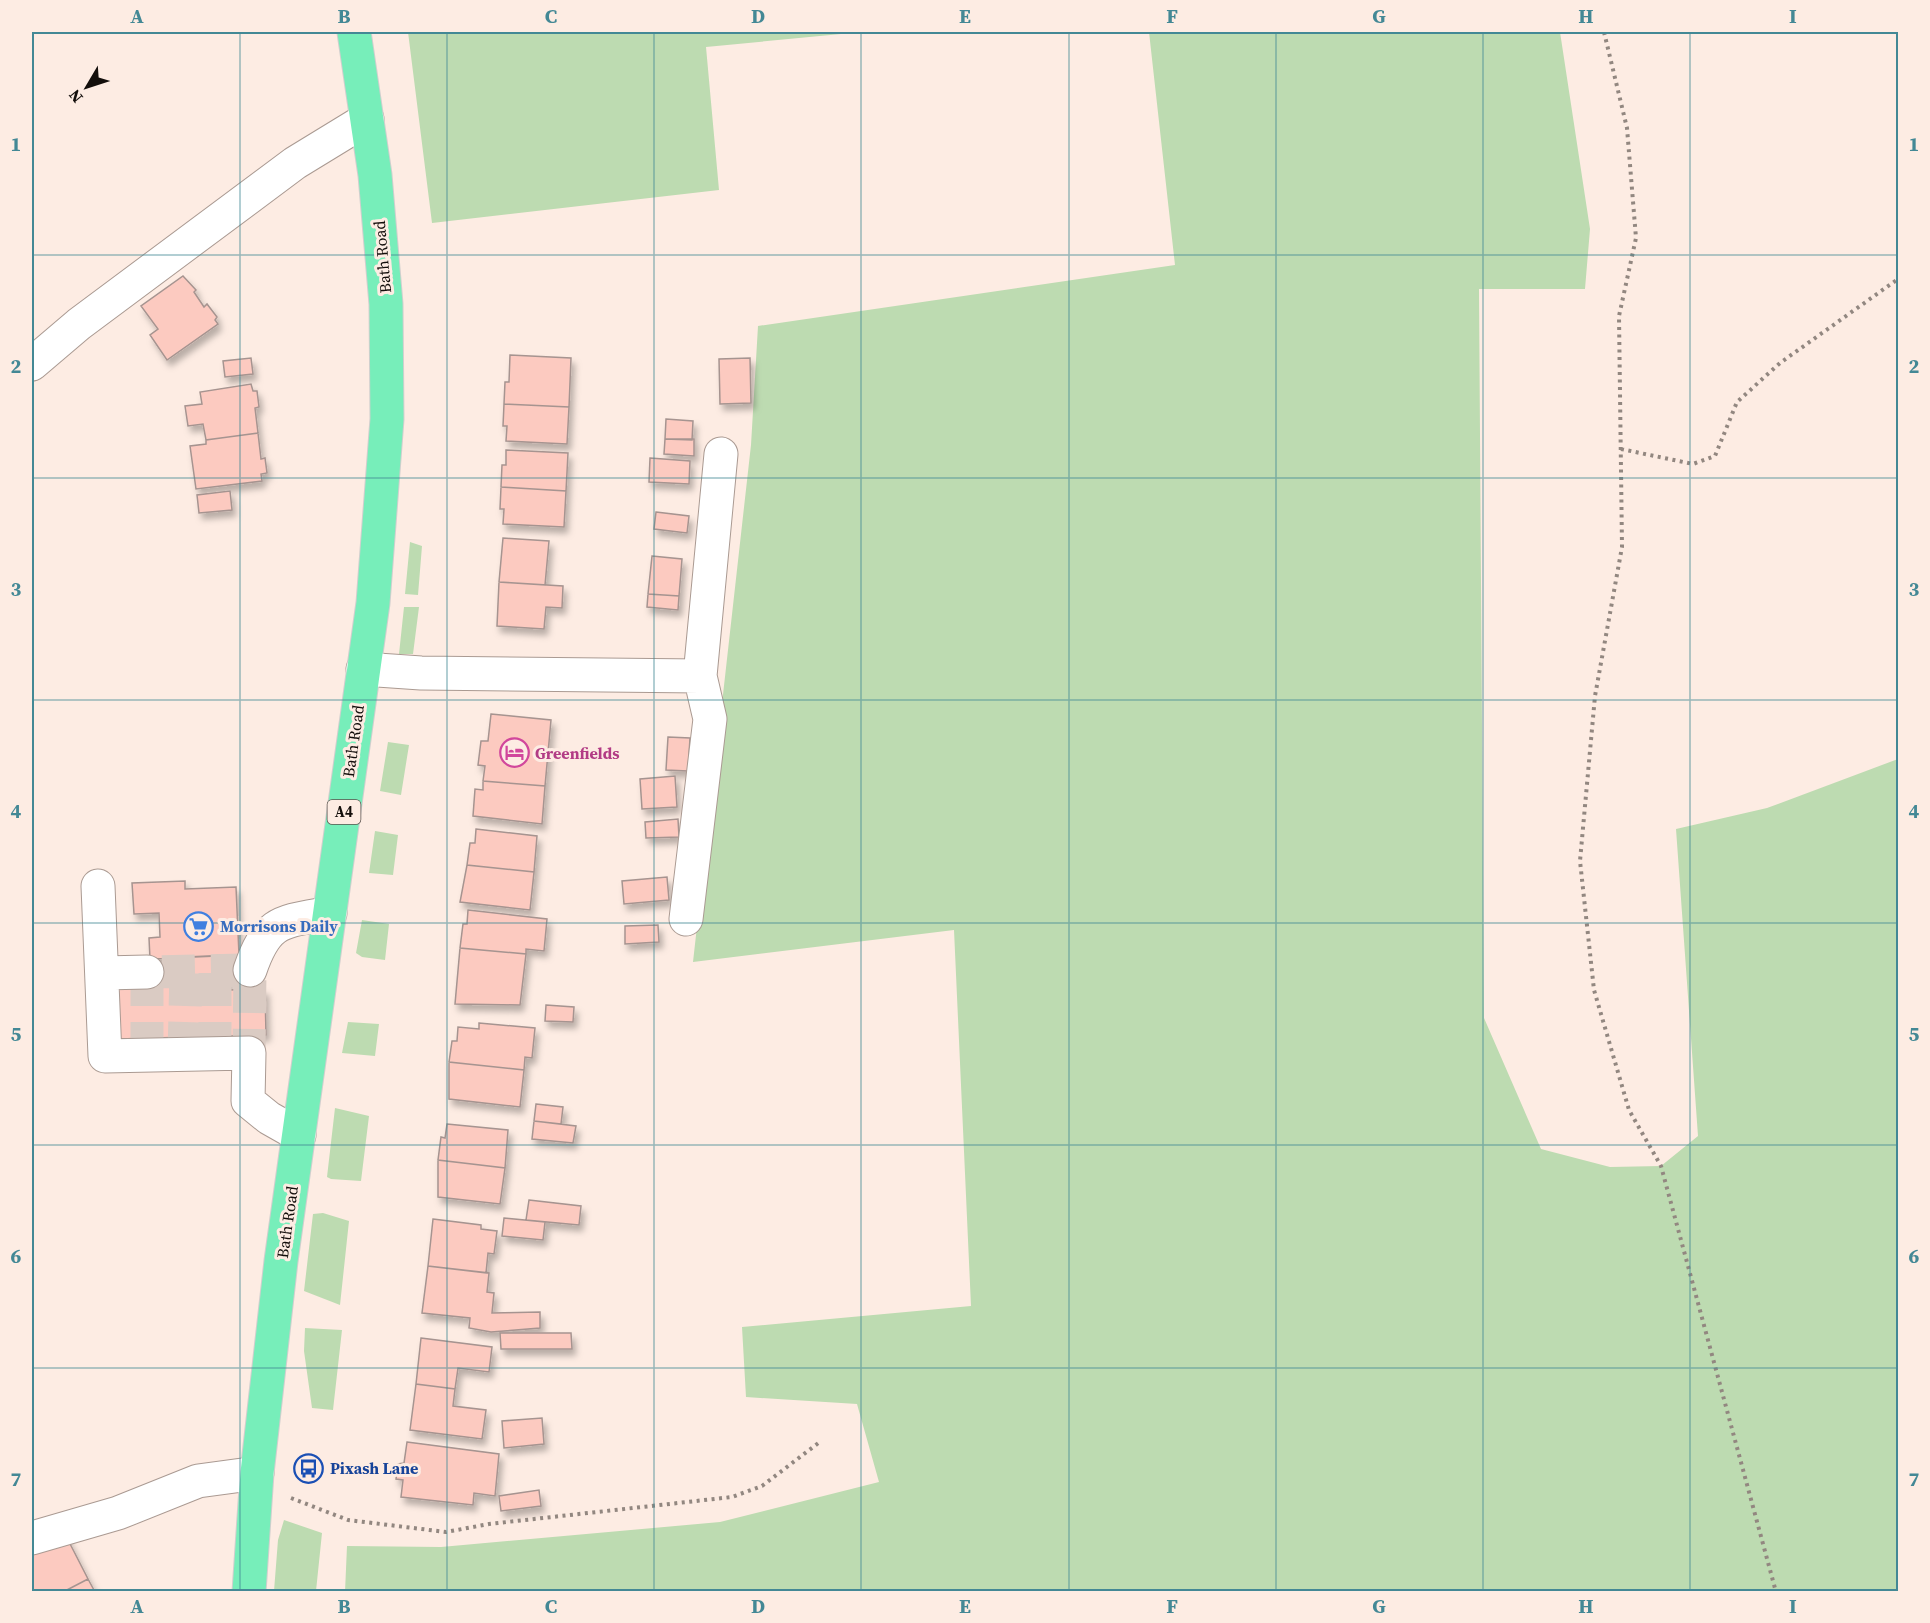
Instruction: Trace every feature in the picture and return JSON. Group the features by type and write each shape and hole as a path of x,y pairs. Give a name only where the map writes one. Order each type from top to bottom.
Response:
{"highway":[{"name":"Bath Road","path":"249,1592 257,1479 281,1261 373,603 387,419 386,304 367,119 354,32"}],"lane":[{"path":"32,364 79,324 285,170 367,119"},
{"path":"686,919 710,719 700,676 721,454"},
{"path":"363,669 421,673 700,676"},
{"path":"98,886 105,1056 249,1053 248,1101 269,1118 299,1135"},
{"path":"250,970 258,946 270,930 289,920 330,913"},
{"path":"103,973 147,972"},
{"path":"32,1538 118,1513 198,1481 257,1479"}],"path":[{"path":"1604,32 1627,128 1636,238 1619,316 1622,547 1595,696 1580,861 1594,990 1629,1110 1661,1166 1776,1592"},
{"path":"1621,449 1693,464 1715,456 1737,402 1780,363 1899,279"},
{"path":"257,1479 348,1520 446,1532 489,1524 732,1497 762,1486 820,1441"}],"green space":[{"path":"408,32 862,32 706,47 719,190 432,223"},
{"path":"1149,32 1560,32 1590,229 1585,289 1479,289 1484,1018 1541,1149 1610,1167 1661,1166 1698,1136 1676,829 1767,808 1898,759 1898,1591 345,1592 347,1546 441,1547 720,1522 879,1482 857,1404 746,1397 742,1327 971,1306 954,930 693,962 751,445 758,326 1175,265"},
{"path":"410,542 422,546 418,595 405,594"},
{"path":"404,607 419,607 413,654 399,654"},
{"path":"388,742 409,745 401,795 380,791"},
{"path":"375,831 398,835 393,875 369,873"},
{"path":"362,920 389,924 385,960 362,957 356,953"},
{"path":"348,1022 379,1024 375,1056 342,1053"},
{"path":"335,1108 369,1116 361,1181 327,1177"},
{"path":"323,1213 349,1221 340,1305 304,1291 313,1214"},
{"path":"305,1328 342,1330 333,1410 312,1408 304,1351"},
{"path":"284,1520 322,1533 316,1591 274,1591 278,1540"}],"building":[{"path":"183,276 196,290 194,292 204,307 207,304 217,317 215,320 218,324 167,360 150,335 158,329 141,306"},
{"path":"510,355 571,358 569,407 504,404 505,382 509,382"},
{"path":"251,358 253,374 225,377 223,361"},
{"path":"750,358 751,403 720,404 719,359"},
{"path":"251,384 253,391 257,391 259,407 255,408 258,433 206,440 203,424 188,426 185,406 202,404 200,392"},
{"path":"504,404 569,407 567,444 506,441 507,426 503,426"},
{"path":"666,419 693,421 692,440 665,439"},
{"path":"258,433 261,459 265,458 267,473 261,474 262,481 196,489 190,446 206,444 206,440"},
{"path":"665,439 694,439 694,456 664,454"},
{"path":"506,450 568,453 566,491 501,487 502,465 506,465"},
{"path":"650,458 690,461 689,484 649,482"},
{"path":"501,487 566,491 564,527 503,524 504,509 500,509"},
{"path":"230,491 232,510 199,513 197,495"},
{"path":"656,512 689,516 687,533 654,529"},
{"path":"503,538 549,541 545,585 499,582"},
{"path":"652,556 682,559 679,596 648,594"},
{"path":"499,582 563,586 562,608 546,607 544,629 497,626"},
{"path":"648,594 679,596 678,610 647,607"},
{"name":"Greenfields","path":"491,714 551,720 545,786 483,781 485,766 478,765 481,741 488,741"},
{"path":"668,737 690,738 688,771 666,770"},
{"path":"675,776 677,807 642,809 640,779"},
{"path":"483,781 545,786 542,824 473,816 475,789 483,790"},
{"path":"678,819 679,837 646,838 645,822"},
{"path":"476,829 537,836 534,872 467,865 470,843 475,843"},
{"path":"467,865 534,872 530,910 460,902"},
{"path":"667,877 669,900 624,904 622,881"},
{"name":"Morrisons Daily","path":"185,881 185,889 236,887 239,955 150,959 149,938 160,937 159,913 134,914 132,883"},
{"path":"468,910 547,919 544,951 526,949 526,954 460,948 463,924 467,924"},
{"path":"658,925 659,942 625,944 625,926"},
{"path":"460,948 526,954 520,1005 455,1004"},
{"path":"228,955 229,990 265,989 266,1035 118,1039 117,987 167,986 166,958"},
{"path":"546,1005 574,1007 573,1022 545,1021"},
{"path":"479,1023 535,1028 532,1058 525,1057 524,1070 449,1062 452,1041 457,1041 458,1027 479,1029"},
{"path":"449,1062 524,1070 520,1107 449,1099"},
{"path":"536,1104 563,1107 561,1124 534,1121"},
{"path":"534,1121 576,1126 573,1143 532,1139"},
{"path":"447,1124 508,1130 505,1168 438,1160 441,1137 445,1138"},
{"path":"438,1160 505,1168 500,1204 438,1197"},
{"path":"529,1200 581,1206 579,1225 526,1220"},
{"path":"504,1218 545,1222 543,1240 502,1236"},
{"path":"433,1219 481,1225 481,1229 497,1231 494,1254 488,1253 486,1273 428,1266"},
{"path":"428,1266 489,1273 487,1292 494,1293 492,1313 540,1312 540,1328 491,1332 469,1328 470,1318 422,1313"},
{"path":"500,1333 571,1333 572,1349 501,1349"},
{"path":"421,1338 492,1347 489,1372 458,1368 455,1389 416,1384"},
{"path":"416,1384 455,1389 453,1406 486,1410 482,1439 410,1430"},
{"path":"542,1418 544,1444 504,1448 502,1421"},
{"path":"407,1442 499,1454 495,1496 474,1493 473,1505 401,1497 403,1480 396,1479 398,1464 404,1463"},
{"path":"539,1490 541,1506 501,1511 499,1496"},
{"path":"65,1534 88,1579 63,1592 32,1592 32,1551"},
{"path":"88,1579 95,1592 63,1592"}],"tunnel":[{"path":"215,970 215,1055"},
{"path":"147,1055 147,972 250,970 249,1053"},
{"path":"184,1055 186,971"}],"place":[{"name":"Greenfields","path":"514,753"},
{"name":"Morrisons Daily","path":"199,926"},
{"name":"Pixash Lane","path":"309,1468"}]}
